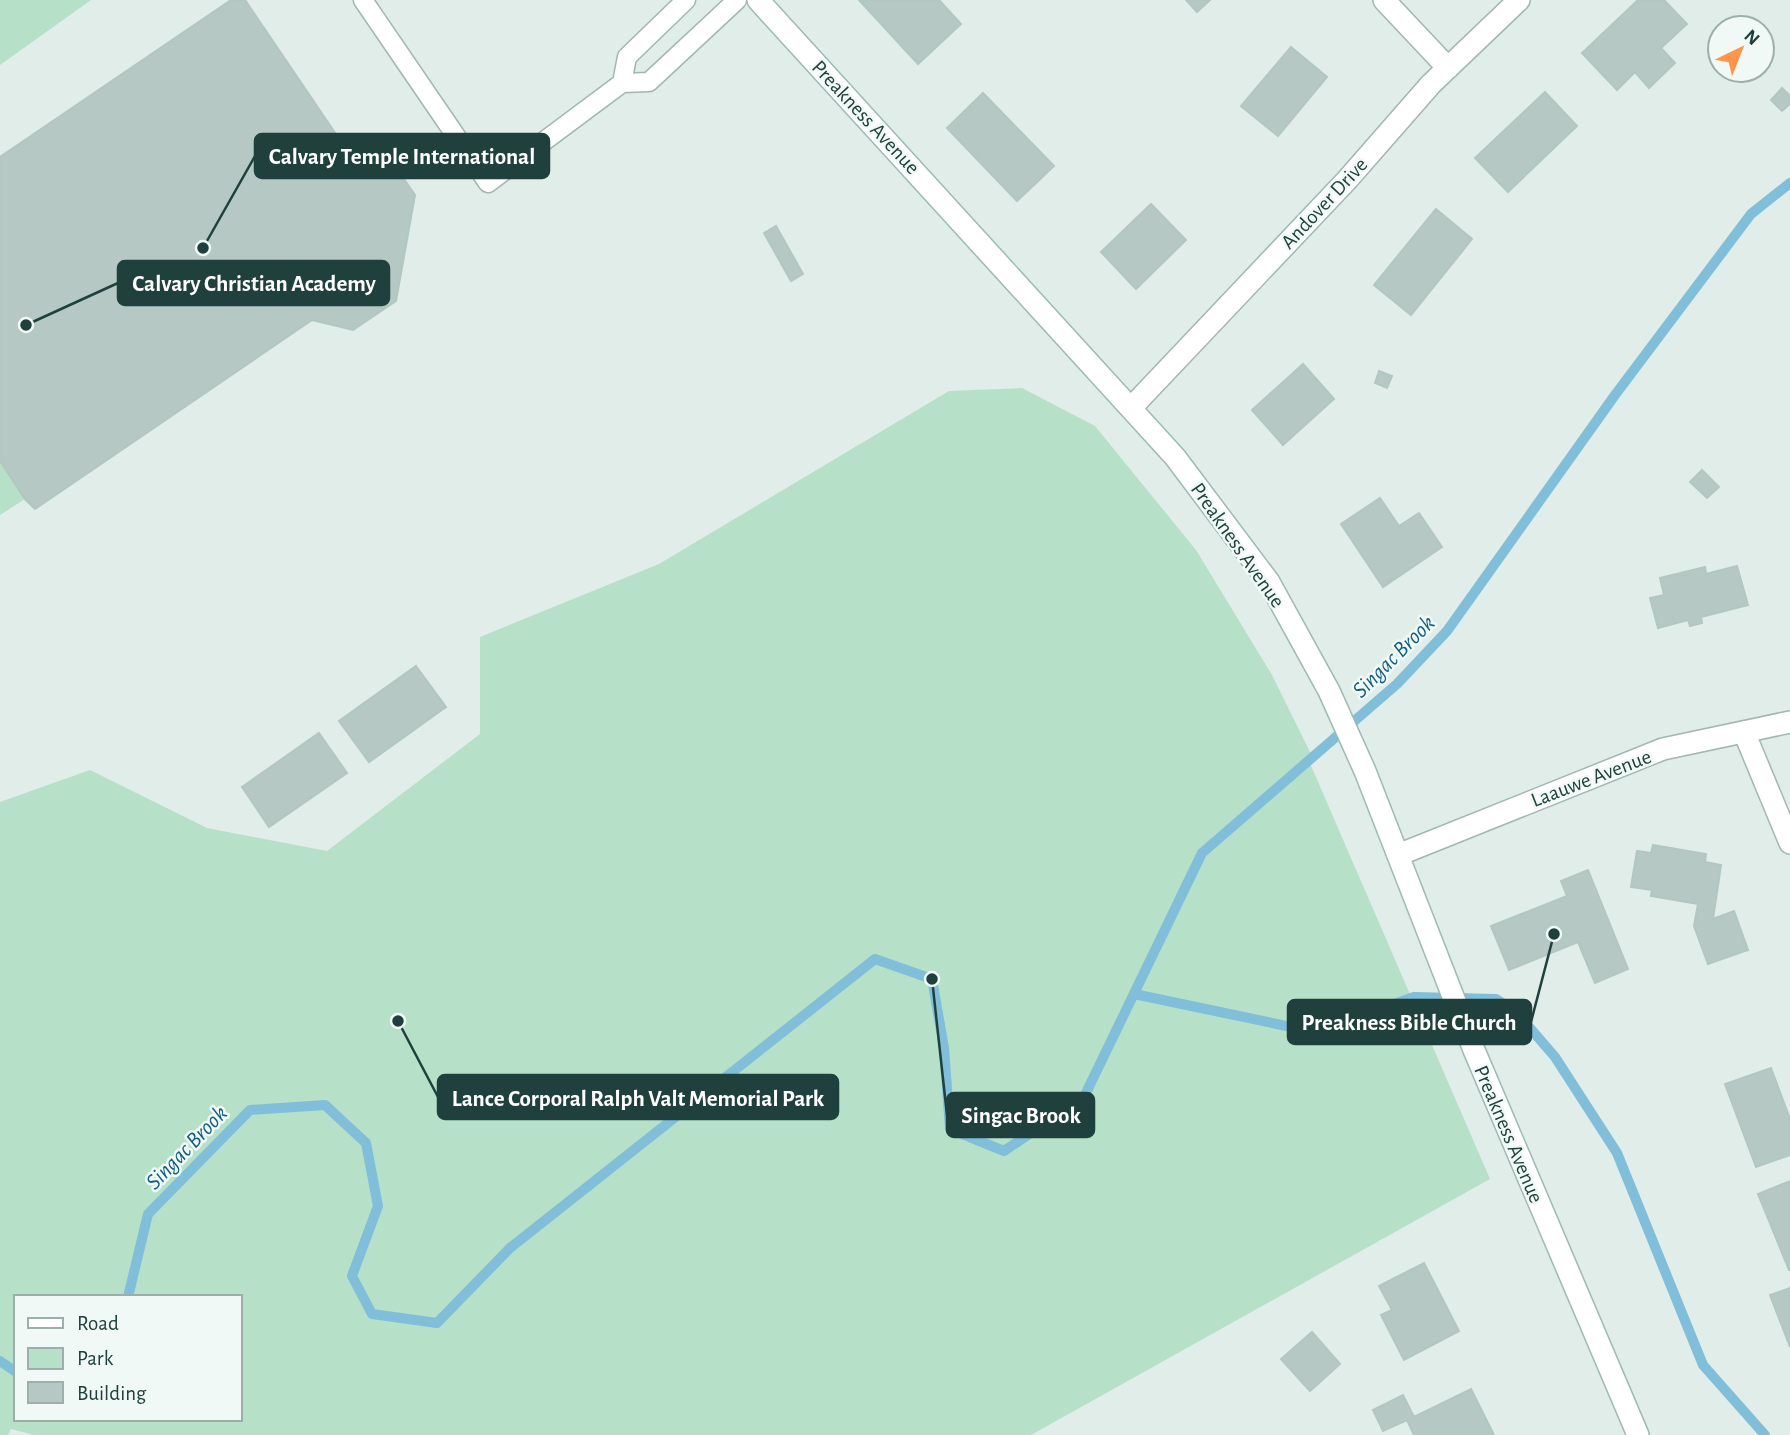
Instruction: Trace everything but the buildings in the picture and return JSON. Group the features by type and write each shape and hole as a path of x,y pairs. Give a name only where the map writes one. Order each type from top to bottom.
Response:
{"main road":[{"name":"Preakness Avenue","path":"758,0 1175,457 1269,582 1353,744 1460,1014 1638,1435"},
{"path":"1384,0 1448,68"},
{"name":"Andover Drive","path":"1131,408 1448,68 1519,0"},
{"name":"Laauwe Avenue","path":"1398,855 1663,750 1786,725"},
{"path":"1744,732 1790,843"}],"lane":[{"path":"363,0 488,183 622,83 649,82 737,0"},
{"path":"622,83 627,57 686,0"}],"green space":[{"path":"0,0 91,0 0,65"},
{"path":"1022,388 1095,426 1196,550 1272,675 1313,758 1309,761 1490,1179 1031,1435 34,1435 11,1429 8,1435 0,1435 0,802 90,770 207,828 327,851 480,734 480,637 659,564 949,391"},
{"path":"0,462 25,499 0,515"}],"waterway":[{"name":"Singac Brook","path":"128,1295 148,1214 250,1110 325,1105 366,1143 378,1206 352,1276 372,1314 437,1323 510,1248 875,959 932,979 944,1048 950,1129 1004,1151 1084,1097 1202,853 1397,684 1447,631 1615,395 1751,214 1790,183"},
{"path":"1134,994 1315,1032 1414,997 1496,999 1517,1013 1555,1057 1617,1153 1703,1365 1765,1435"},
{"name":"Singac Brook","path":"0,1361 14,1371"}],"place":[{"name":"Calvary Temple International","path":"203,248"},
{"name":"Calvary Christian Academy","path":"26,325"},
{"name":"Preakness Bible Church","path":"1554,934"},
{"name":"Singac Brook","path":"932,979"},
{"name":"Lance Corporal Ralph Valt Memorial Park","path":"398,1021"}]}
